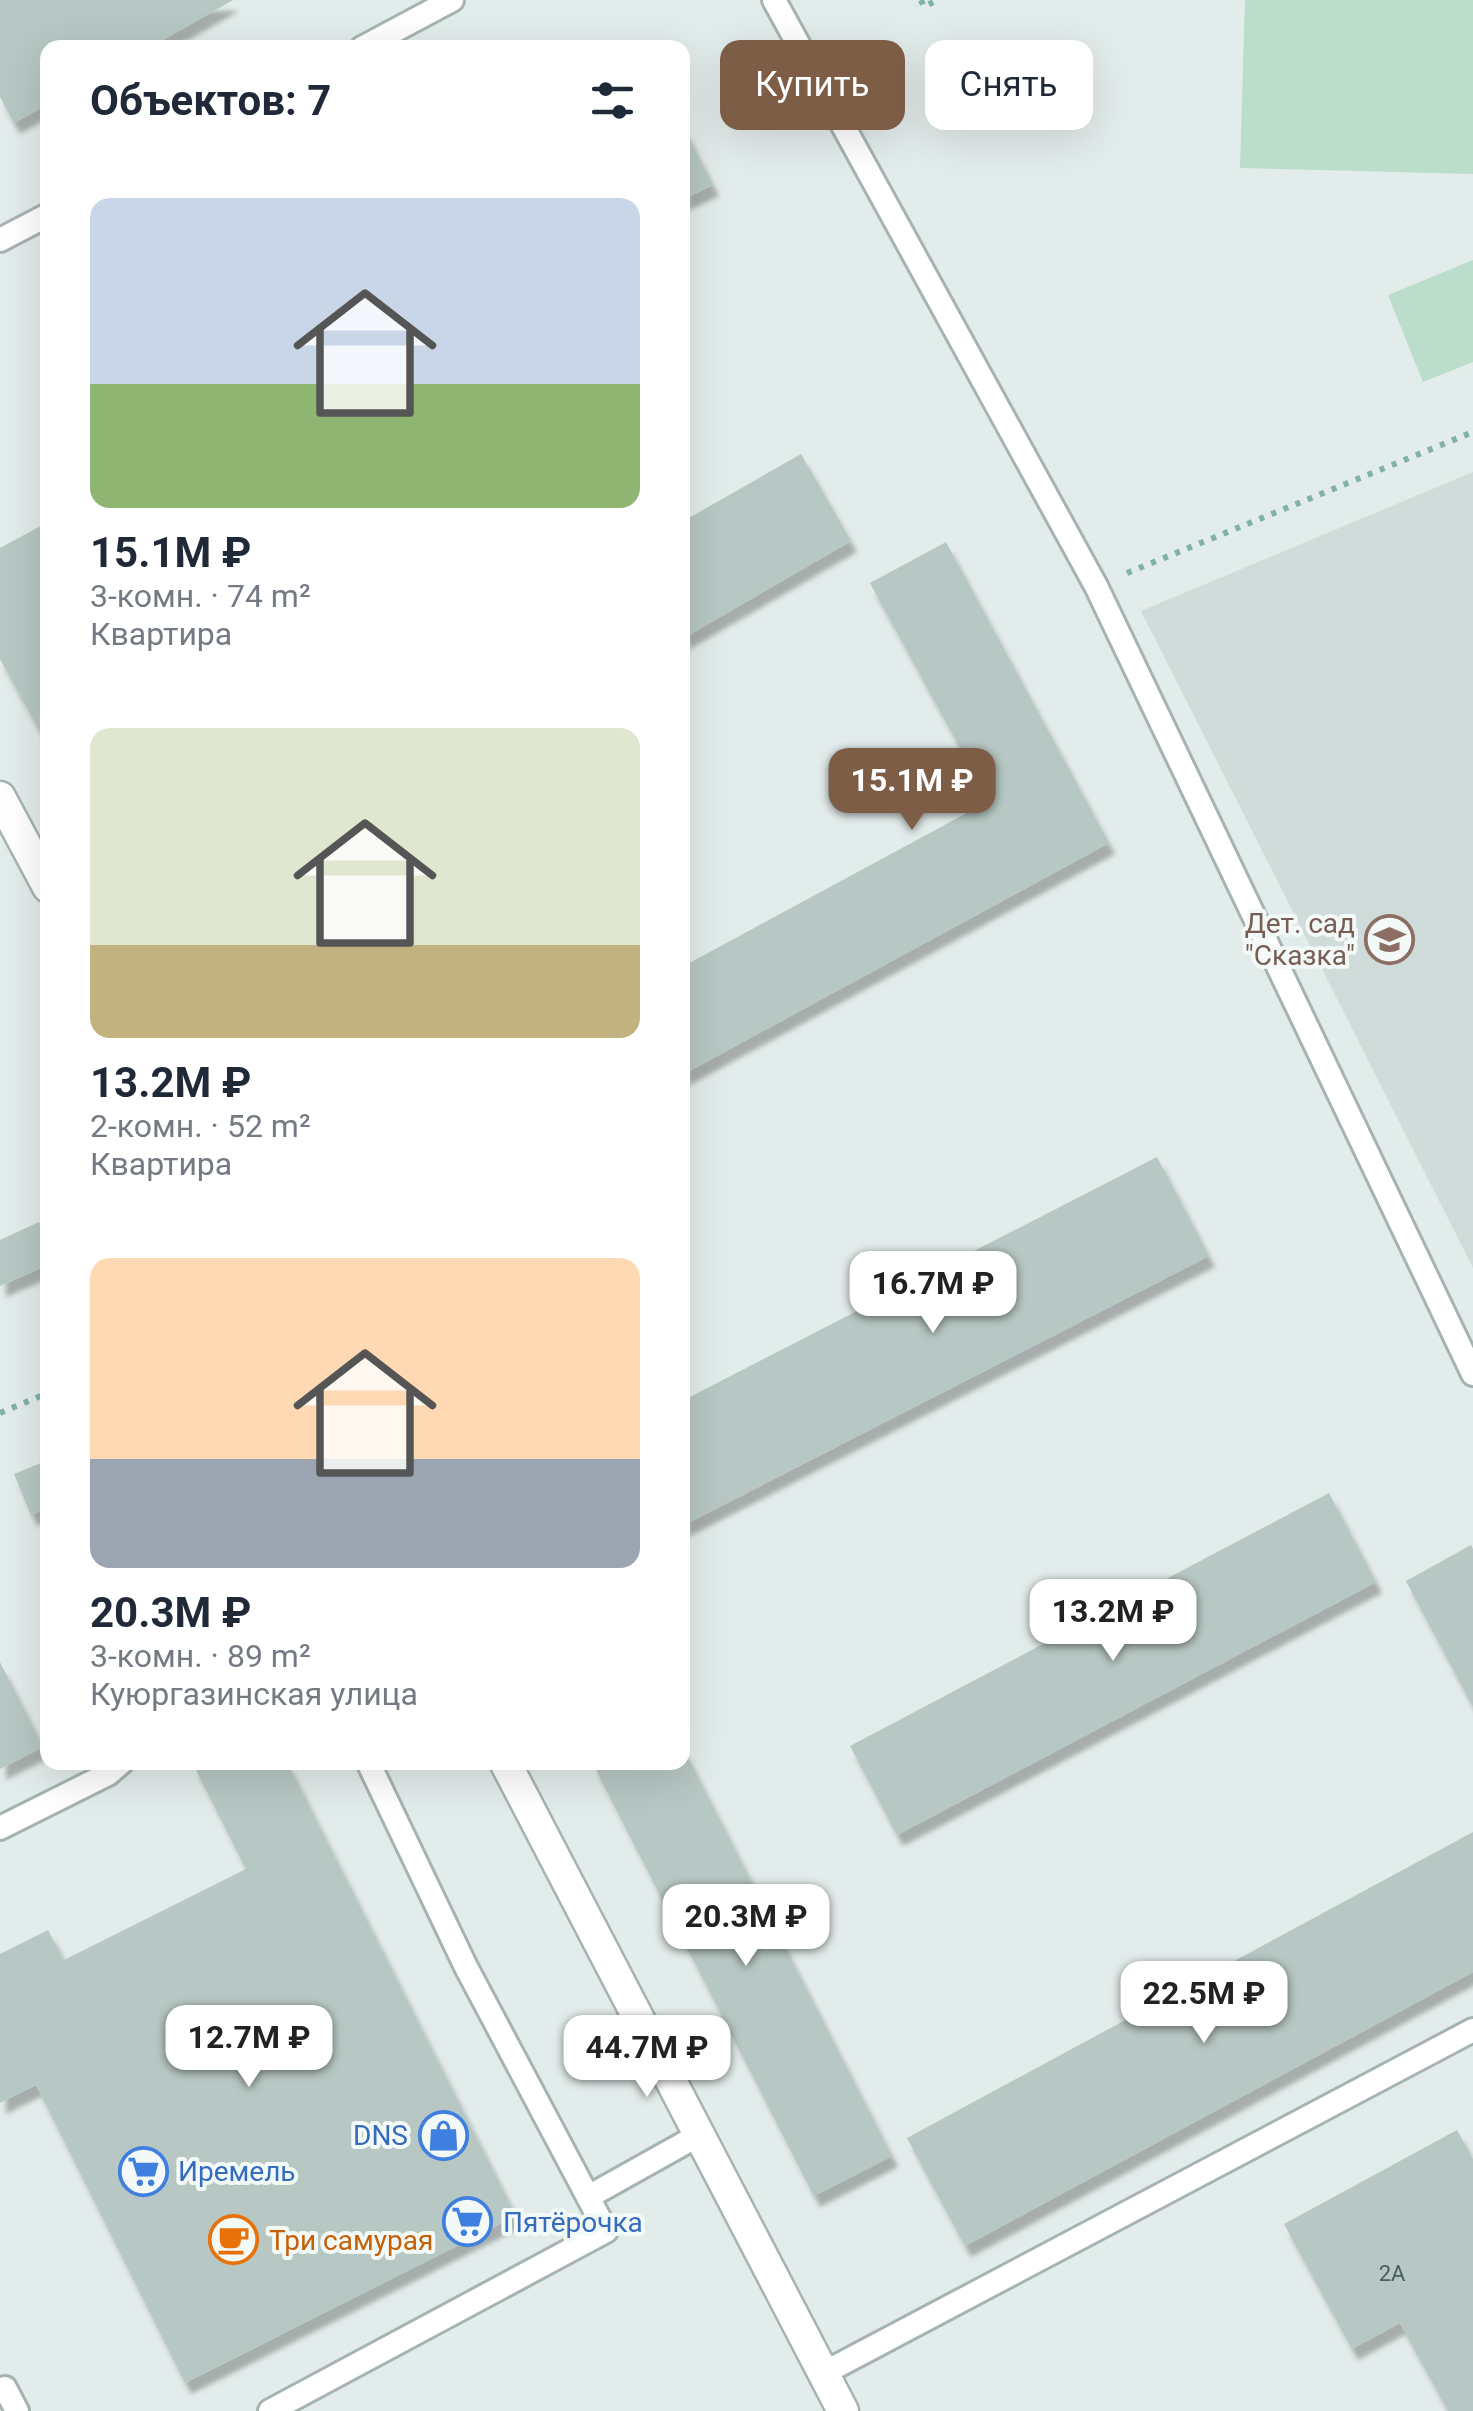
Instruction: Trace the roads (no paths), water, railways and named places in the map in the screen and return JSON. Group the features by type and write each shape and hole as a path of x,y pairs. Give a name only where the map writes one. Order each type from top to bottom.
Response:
{"street":[{"path":"0,797 40,871"},
{"path":"509,1770 842,2411"}],"lane":[{"path":"377,40 452,0"},
{"path":"774,0 1096,586 1473,1374"},
{"path":"0,240 40,219"},
{"path":"0,1828 107,1770"},
{"path":"270,2411 606,2231 466,1967 372,1770"},
{"path":"824,2373 1473,2030"},
{"path":"588,2197 699,2135"},
{"path":"2,2385 17,2411"}],"place":[{"name":"Дет. сад \"Сказка\"","path":"1390,939"},
{"name":"DNS","path":"443,2135"},
{"name":"Иремель","path":"143,2171"},
{"name":"Пятёрочка","path":"468,2222"},
{"name":"Три самурая","path":"234,2240"}]}
